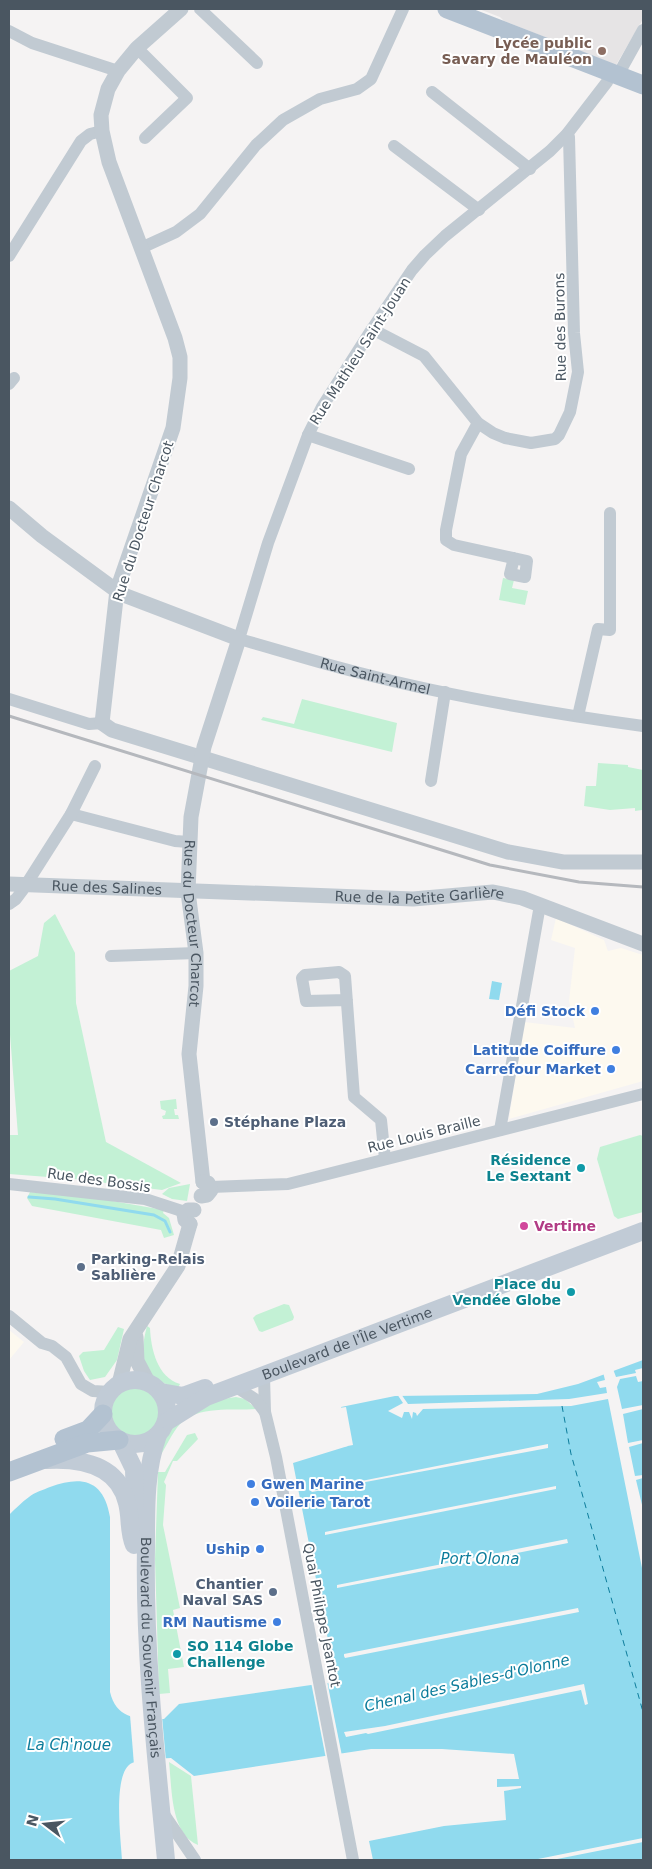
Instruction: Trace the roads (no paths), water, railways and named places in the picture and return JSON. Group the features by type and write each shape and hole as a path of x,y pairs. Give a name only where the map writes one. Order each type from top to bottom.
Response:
{"main road":[{"path":"447,9 643,85"},
{"name":"Boulevard de l'Île Vertime","path":"154,1387 187,1395 643,1223"},
{"name":"Boulevard de l'Île Vertime","path":"162,1428 206,1397 643,1231"},
{"path":"9,1472 87,1443 119,1440 128,1443 144,1443 162,1428 167,1406 154,1387 133,1380 115,1388 106,1398 103,1414 108,1429 119,1440"},
{"path":"9,1460 88,1430 103,1414"},
{"name":"Boulevard du Souvenir Français","path":"145,1699 146,1532 149,1469 162,1428"},
{"name":"Boulevard du Souvenir Français","path":"119,1440 132,1463 135,1474 134,1593 152,1775 154,1860"},
{"path":"41,1460 66,1459 84,1461 97,1466 110,1475 121,1488 127,1502 129,1535 134,1545"},
{"name":"Boulevard du Souvenir Français","path":"152,1775 161,1808 166,1860"}],"street":[{"name":"Rue du Docteur Charcot","path":"102,723 117,590 171,435 180,378 180,357 175,338 109,162 102,131 104,101 118,71 137,48 181,9"},
{"path":"200,9 256,63"},
{"path":"141,248 176,232 195,219 214,199 256,145 291,114 320,99 356,89 371,79 403,9"},
{"name":"Rue Mathieu Saint-Jouan","path":"201,758 268,543 308,435 326,400 412,270 445,236 530,169 567,134 614,74 643,30"},
{"path":"9,31 32,43 118,71"},
{"path":"137,48 187,98 145,138"},
{"path":"432,92 530,169"},
{"path":"9,256 81,141 90,134 102,131"},
{"name":"Rue des Burons","path":"372,329 424,356 478,423 505,438 531,442 555,439 568,420 578,372 574,333 573,222 569,138 567,134"},
{"path":"394,146 479,210"},
{"path":"478,423 461,454 446,530 446,540 449,544 514,558"},
{"path":"308,435 409,469"},
{"name":"Rue Saint-Armel","path":"9,508 42,536 126,596 239,638 359,673 445,692 523,708 643,726"},
{"path":"578,716 598,630 610,630 610,512"},
{"path":"431,781 445,692"},
{"path":"9,699 89,724 102,723 112,730 508,852 563,862 643,862"},
{"name":"Rue du Docteur Charcot","path":"201,758 192,806 190,842 188,892 196,953 196,986 189,1054 205,1188"},
{"path":"9,904 16,899 16,885 71,814 95,766"},
{"path":"71,814 175,841 190,842"},
{"name":"Rue des Salines","path":"16,885 188,892"},
{"name":"Rue de la Petite Garlière","path":"188,892 413,899 493,892 512,895 643,944"},
{"path":"500,1130 540,905"},
{"path":"111,956 196,953"},
{"path":"347,1000 354,1097 381,1120 385,1159"},
{"name":"Rue Louis Braille","path":"205,1188 288,1184 643,1094"},
{"name":"Rue des Bossis","path":"9,1184 145,1199 189,1215"},
{"path":"9,1316 42,1342 52,1346 68,1360 81,1384 93,1391 115,1388 130,1339 178,1266 189,1215 205,1188"},
{"path":"138,1327 137,1360 154,1387"},
{"name":"Quai Philippe Jeantot","path":"264,1376 264,1412 276,1457 353,1860"},
{"path":"236,1386 255,1399 264,1412"},
{"path":"161,1808 174,1832 196,1860"}],"water":[{"path":"492,981 502,983 499,1000 489,999"},
{"name":"Port Olona","path":"643,1360 643,1860 373,1860 369,1841 444,1826 506,1820 504,1791 521,1788 521,1786 497,1787 497,1779 519,1779 514,1754 442,1749 371,1749 194,1776 171,1758 136,1761 126,1769 120,1792 119,1823 122,1860 9,1860 9,1515 31,1495 62,1483 81,1481 97,1488 103,1495 110,1517 110,1692 113,1701 124,1713 138,1718 164,1719 179,1704 311,1685 328,1683 330,1686 335,1683 335,1675 293,1463 348,1446 341,1407 395,1396 537,1394 578,1384"}],"waterway":[{"path":"29,1197 55,1199 154,1215 165,1221 170,1232"}],"railway":[{"path":"9,716 490,865 579,882 643,887"}],"place":[{"name":"Lycée public Savary de Mauléon","path":"602,51"},
{"name":"Défi Stock","path":"595,1011"},
{"name":"Latitude Coiffure","path":"616,1050"},
{"name":"Carrefour Market","path":"611,1069"},
{"name":"Stéphane Plaza","path":"214,1122"},
{"name":"Résidence Le Sextant","path":"581,1168"},
{"name":"Vertime","path":"524,1226"},
{"name":"Parking-Relais Sablière","path":"81,1267"},
{"name":"Place du Vendée Globe","path":"571,1292"},
{"name":"Gwen Marine","path":"251,1484"},
{"name":"Voilerie Tarot","path":"255,1502"},
{"name":"Uship","path":"260,1549"},
{"name":"Chantier Naval SAS","path":"273,1592"},
{"name":"RM Nautisme","path":"277,1622"},
{"name":"SO 114 Globe Challenge","path":"177,1654"}],"water label":[{"name":"Chenal des Sables-d'Olonne","path":"467,1683"},
{"name":"La Ch'noue","path":"69,1745"}]}
